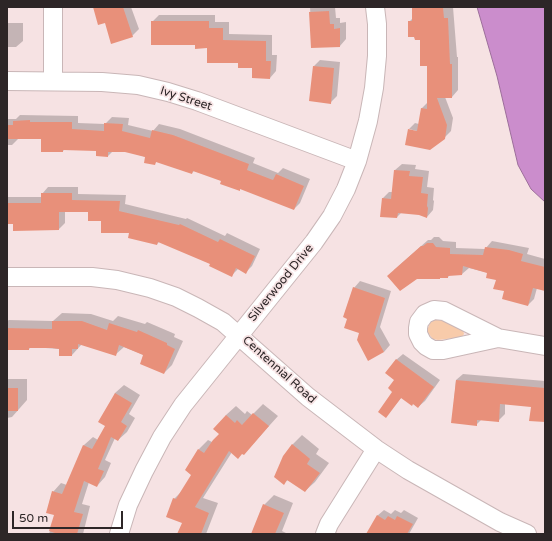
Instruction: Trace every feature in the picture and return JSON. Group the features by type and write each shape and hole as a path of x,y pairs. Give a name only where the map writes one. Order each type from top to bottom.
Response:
{"street":[{"path":"53,7 53,81"},
{"name":"Silverwood Drive","path":"119,534 128,506 144,471 162,437 183,405 314,242 332,216 346,189 357,161 368,121 374,88 377,56 377,24 375,7"},
{"name":"Ivy Street","path":"7,81 53,81 138,86 168,92 197,101 357,161"},
{"name":"Centennial Road","path":"7,277 92,277 117,280 150,288 176,297 223,322 308,397 376,449 408,470 500,522 527,534"},
{"path":"498,338 545,346"},
{"path":"325,534 333,518 376,449"}],"shaded area":[{"path":"477,7 545,7 545,202 531,189 518,165 497,76"},
{"path":"435,319 440,319 463,330 464,334 462,337 438,340 433,339 428,333 428,328 430,323"}],"building":[{"path":"93,7 123,7 133,37 111,44 105,23 98,25"},
{"path":"412,7 443,7 444,18 448,18 450,64 452,64 452,98 437,98 447,125 445,139 430,150 405,145 408,129 417,131 421,108 427,109 427,66 420,66 420,40 415,40 414,37 408,37 408,21 412,21"},
{"path":"329,11 330,24 334,24 334,29 340,28 340,47 311,48 309,12"},
{"path":"151,21 209,21 209,28 223,28 223,40 266,41 266,61 271,61 270,79 252,78 252,68 238,68 238,63 207,63 207,48 195,49 195,45 151,45"},
{"path":"313,66 334,68 331,104 309,101"},
{"path":"30,120 30,122 72,122 72,129 104,131 104,123 123,124 122,131 150,138 152,130 173,135 249,164 247,170 273,180 276,174 304,186 294,210 240,189 240,191 220,184 221,181 193,171 192,174 156,162 155,165 144,163 145,157 125,152 108,152 108,157 96,156 96,151 63,150 63,152 41,152 41,139 7,139 7,125 13,125 13,121"},
{"path":"394,170 410,171 409,176 423,177 421,193 428,194 427,218 419,215 398,213 397,218 380,217 382,198 391,199"},
{"path":"41,193 72,193 72,200 120,201 119,211 180,224 218,242 220,239 255,256 246,274 236,268 232,277 209,266 210,264 158,242 157,245 128,238 129,233 101,233 101,221 88,221 88,212 59,212 59,230 13,231 13,224 7,224 7,203 41,203"},
{"path":"427,243 433,243 436,247 450,248 450,254 483,255 485,247 509,250 523,254 521,261 545,267 545,291 533,288 528,306 502,299 504,291 493,289 496,280 486,278 487,273 463,266 462,275 448,276 448,278 440,279 417,279 400,291 387,276 421,246"},
{"path":"353,287 385,298 374,334 384,352 368,361 357,340 359,333 344,328 347,319 343,317"},
{"path":"52,321 82,321 107,330 109,323 137,332 138,330 167,343 167,345 175,349 164,374 140,364 143,355 119,345 116,356 78,344 78,349 72,349 72,356 59,356 59,349 52,348 7,350 7,328 52,329"},
{"path":"396,359 434,387 418,408 413,404 412,406 401,398 386,418 378,412 392,392 388,388 394,380 385,373"},
{"path":"456,380 545,388 545,422 529,421 531,407 500,404 499,422 477,420 477,426 451,423"},
{"path":"7,388 18,388 18,411 7,411"},
{"path":"115,393 132,403 121,422 127,426 118,441 111,437 98,469 104,471 97,487 84,481 74,512 83,514 77,534 58,534 49,531 54,515 46,513 52,491 62,494 83,445 92,449 105,426 98,422"},
{"path":"253,413 269,426 244,455 242,454 238,459 229,451 195,507 209,513 201,534 177,534 182,523 166,517 173,498 176,499 191,475 185,470 198,449 204,453 219,434 213,429 226,415 235,423 237,420 242,425"},
{"path":"292,444 310,459 307,464 320,473 305,492 287,480 284,485 274,477 283,456"},
{"path":"263,504 284,513 275,534 251,534"},
{"path":"377,515 385,520 388,516 395,520 397,516 413,524 407,534 366,534"}]}
